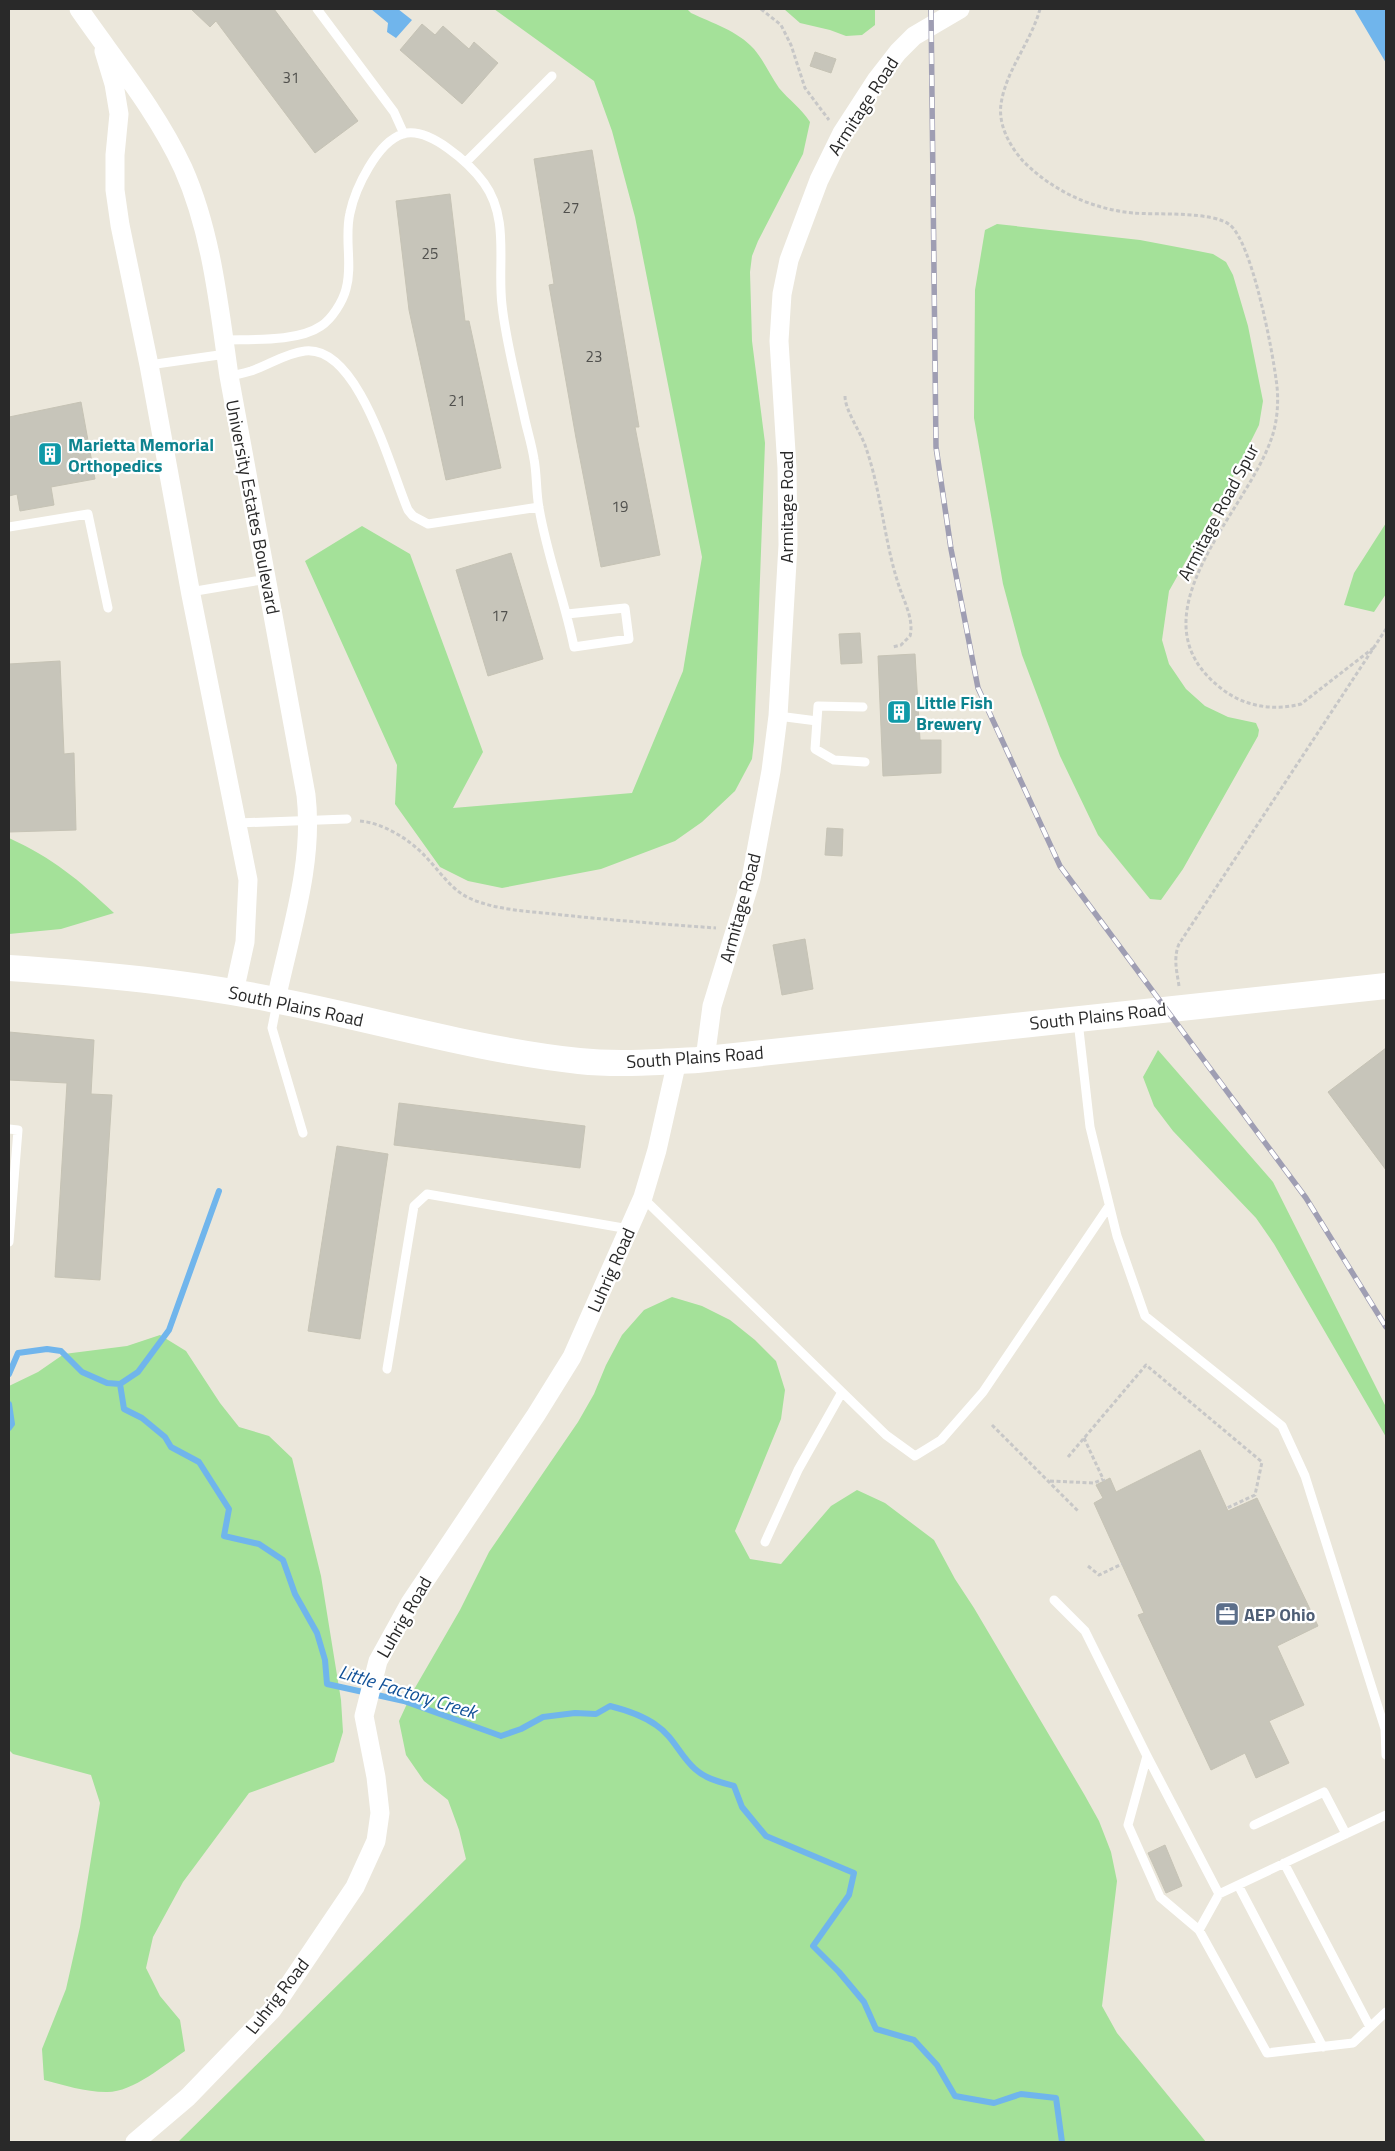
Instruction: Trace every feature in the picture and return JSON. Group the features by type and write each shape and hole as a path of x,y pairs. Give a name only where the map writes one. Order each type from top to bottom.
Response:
{"main road":[{"name":"South Plains Road","path":"9,968 93,974 234,992 514,1053 582,1061 626,1063 706,1059 1386,986"}],"street":[{"name":"University Estates Boulevard","path":"79,9 146,103 172,147 183,170 205,236 309,821 307,850 300,893 277,1000"},
{"name":"Armitage Road","path":"706,1059 712,1006 751,879 771,771 778,716 788,545 787,468 779,341 782,294 794,242 819,180 842,132 877,79 907,42 921,31 960,9"},
{"name":"University Estates Boulevard","path":"100,38 118,101 115,190 125,252 149,365 190,592 248,880 245,942 234,992"},
{"name":"Luhrig Road","path":"135,2142 188,2097 272,2010 354,1887 376,1841 380,1813 376,1777 364,1716 378,1660 410,1603 536,1415 572,1356 643,1197 657,1150 677,1061"}],"lane":[{"path":"317,9 394,112 404,134"},
{"path":"466,162 552,76"},
{"path":"149,365 225,347 304,334 322,326 328,320 346,291 349,215 357,189 365,173 386,145 404,134 414,133 447,148 466,162 491,193 500,220 502,306 534,459 538,506 574,648 629,639 625,608 566,614"},
{"path":"229,376 252,371 290,354 307,351 323,353 333,359 355,383 367,406 408,510 420,521 428,524 538,506"},
{"path":"9,528 88,514 108,608"},
{"path":"190,592 267,579"},
{"path":"863,707 818,706 815,749 834,760 865,762"},
{"path":"778,716 816,721"},
{"path":"237,823 347,819"},
{"path":"277,1000 272,1028 303,1133"},
{"path":"1078,1018 1090,1127 1117,1236 1145,1316 1282,1426 1299,1460 1308,1485 1384,1729 1386,1755"},
{"path":"9,1129 18,1130 9,1242"},
{"path":"387,1369 414,1206 427,1194 630,1229"},
{"path":"643,1197 886,1435 915,1456 941,1440 983,1392 1109,1206"},
{"path":"765,1542 798,1470 842,1392"},
{"path":"1054,1600 1085,1631 1146,1756 1219,1894"},
{"path":"1146,1756 1128,1826 1160,1897 1199,1930 1266,2053 1353,2043 1386,2012"},
{"path":"1254,1825 1324,1792 1346,1834"},
{"path":"1199,1930 1219,1894 1386,1815"},
{"path":"1284,1863 1370,2027"},
{"path":"1238,1885 1323,2047"}],"path":[{"path":"761,9 780,25 791,45 805,88 824,114 842,132"},
{"name":"Armitage Road Spur","path":"1040,9 1036,22 1007,82 1001,105 1001,120 1016,153 1049,183 1079,200 1130,212 1202,216 1228,223 1236,231 1251,263 1261,300 1276,379 1277,412 1273,436 1262,460 1195,578 1188,601 1185,621 1189,646 1200,667 1212,682 1225,692 1256,706 1272,708 1289,707 1301,704 1376,646"},
{"path":"845,396 845,404 859,430 875,474 889,550 911,623 910,636 901,645 893,647"},
{"path":"1183,1007 1175,962 1175,953 1179,944 1386,629"},
{"path":"347,819 364,821 385,828 405,840 424,855 454,888 468,897 485,903 504,908 583,917 736,929"},
{"path":"1068,1457 1146,1365 1262,1462 1255,1495 1227,1508"},
{"path":"992,1425 1078,1511"},
{"path":"1049,1481 1094,1484 1104,1480 1084,1438"},
{"path":"1088,1566 1099,1575 1122,1564"}],"green space":[{"path":"494,9 687,9 691,13 733,32 748,43 758,54 779,88 803,112 810,122 803,154 758,241 752,256 750,272 752,341 765,443 752,759 735,791 702,822 675,841 601,869 502,888 468,881 440,867 395,804 397,765 305,561 362,526 410,554 483,752 453,808 632,793 683,671 702,557 635,217 612,131 594,81"},
{"path":"784,9 875,9 875,25 862,35 846,36 800,23"},
{"path":"997,224 1140,240 1213,254 1226,262 1233,275 1248,326 1263,401 1259,425 1230,483 1169,591 1162,640 1169,664 1186,689 1205,706 1228,717 1256,723 1259,730 1258,736 1183,869 1161,900 1150,899 1098,835 1060,756 1022,655 1003,584 974,418 975,290 985,230"},
{"path":"1386,523 1386,594 1374,612 1344,605 1354,573"},
{"path":"9,838 53,862 89,890 114,913 61,929 9,934"},
{"path":"1158,1050 1273,1182 1386,1407 1386,1437 1274,1244 1256,1218 1173,1131 1154,1106 1143,1077"},
{"path":"672,1297 702,1306 730,1320 755,1340 776,1361 785,1390 781,1419 735,1531 750,1559 781,1564 831,1506 857,1490 885,1503 934,1540 955,1579 1084,1794 1099,1821 1111,1852 1117,1881 1102,2006 1117,2033 1206,2142 178,2142 466,1859 459,1830 448,1800 424,1781 406,1755 399,1721 412,1693 460,1610 489,1552 578,1422 594,1394 606,1365 622,1335 644,1310"},
{"path":"160,1335 186,1351 220,1403 239,1427 269,1436 292,1458 321,1576 341,1700 343,1732 334,1762 249,1793 183,1882 153,1937 146,1968 160,1996 180,2020 185,2051 137,2083 116,2091 98,2092 44,2080 42,2049 66,1989 80,1927 100,1803 91,1775 13,1754 9,1750 9,1386 38,1372 64,1354 127,1346"}],"water":[{"path":"371,9 398,9 412,20 396,38 387,32 388,23"},
{"path":"1354,9 1386,9 1386,63"}],"building":[{"path":"191,9 274,9 358,121 315,153 216,21 210,27"},
{"path":"422,24 435,35 443,26 469,49 474,42 498,63 462,104 400,50"},
{"path":"815,52 836,59 831,73 810,66"},
{"path":"592,150 639,427 635,427 660,555 601,567 549,285 554,284 534,159"},
{"path":"450,194 465,321 469,321 501,468 446,480 409,310 396,201"},
{"name":"Marietta Memorial Orthopedics","path":"81,402 95,479 51,487 54,505 20,511 17,494 9,496 9,417"},
{"path":"511,553 543,659 488,676 456,570"},
{"path":"860,633 862,663 841,664 839,634"},
{"name":"Little Fish Brewery","path":"915,654 920,740 941,740 941,773 883,776 878,656"},
{"path":"60,661 64,754 74,753 76,830 9,832 9,664"},
{"path":"827,828 843,829 842,856 825,855"},
{"path":"805,939 813,989 782,995 773,945"},
{"path":"9,1032 94,1040 91,1094 112,1095 100,1280 55,1277 67,1083 9,1080"},
{"path":"1386,1048 1386,1170 1328,1092"},
{"path":"399,1103 585,1126 580,1168 394,1145"},
{"path":"337,1146 388,1154 360,1339 308,1331"},
{"name":"AEP Ohio","path":"1200,1450 1228,1511 1257,1498 1318,1626 1277,1646 1304,1705 1269,1721 1289,1763 1256,1778 1245,1753 1211,1770 1138,1615 1144,1613 1094,1503 1103,1498 1096,1485 1110,1478 1116,1492"},
{"path":"1165,1845 1182,1886 1166,1893 1148,1853"}],"waterway":[{"path":"120,1384 138,1372 169,1330 219,1191"},
{"name":"Little Factory Creek","path":"9,1374 18,1353 47,1349 61,1351 82,1372 107,1383 120,1384 124,1409 142,1418 165,1437 171,1447 199,1462 229,1509 224,1536 259,1544 283,1560 295,1594 317,1633 325,1660 327,1684 404,1701 501,1736 521,1729 543,1717 575,1713 596,1714 610,1706 634,1713 656,1725 668,1735 690,1764 699,1772 713,1780 734,1786 742,1807 766,1836 854,1873 849,1895 813,1946 839,1972 864,2002 876,2029 914,2040 937,2065 955,2096 994,2103 1021,2094 1056,2098 1062,2142"},
{"name":"Little Factory Creek","path":"9,1404 12,1424 9,1428"}],"railway":[{"path":"931,9 936,447 951,549 978,688 1060,866 1306,1198 1386,1327"}],"place":[{"name":"Marietta Memorial Orthopedics","path":"50,454"},
{"name":"Little Fish Brewery","path":"899,712"},
{"name":"AEP Ohio","path":"1227,1614"}]}
